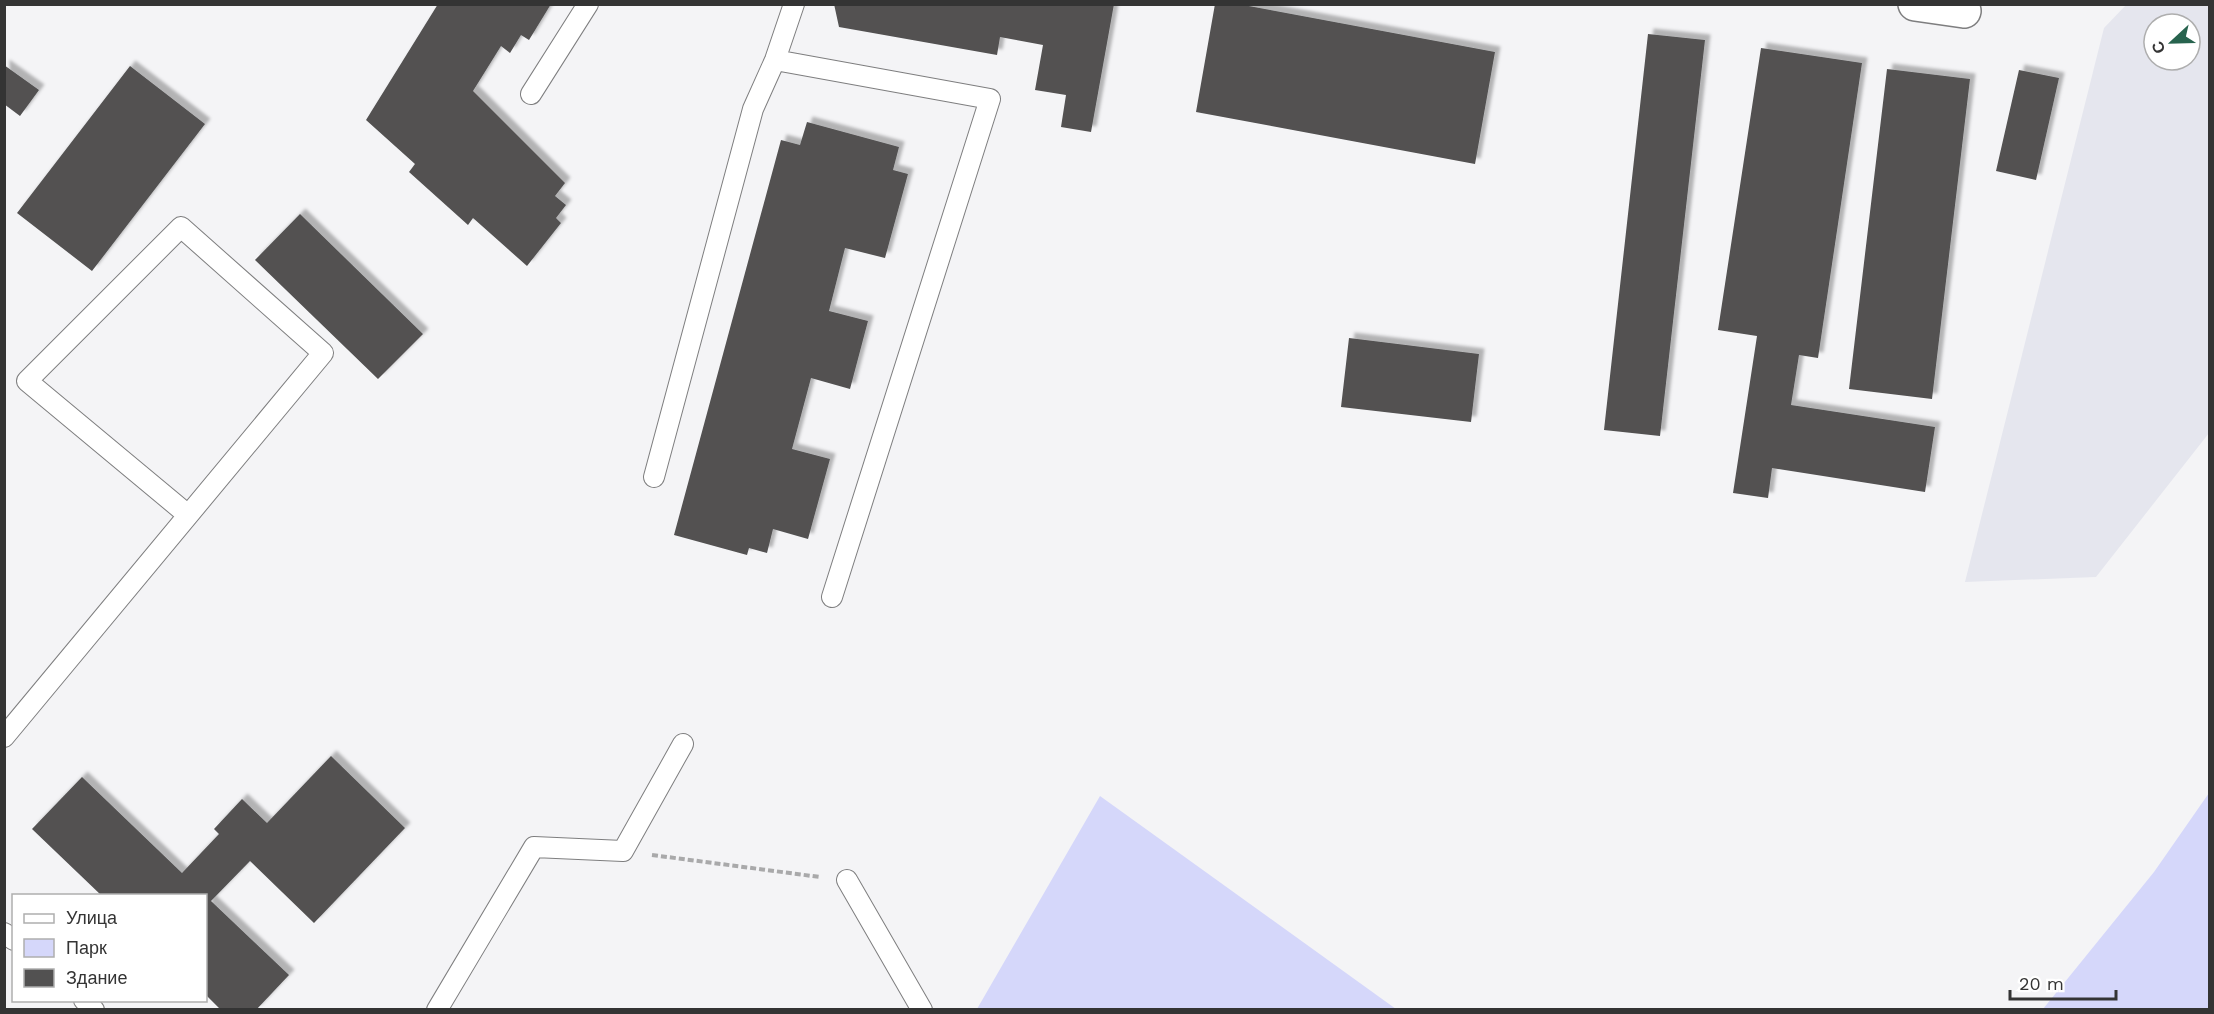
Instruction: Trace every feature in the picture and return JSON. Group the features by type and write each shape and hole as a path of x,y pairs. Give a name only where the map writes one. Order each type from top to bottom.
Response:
{"street":[{"path":"1915,4 1964,11"}],"lane":[{"path":"531,94 588,4"},
{"path":"654,477 753,110 775,60 794,4"},
{"path":"775,60 990,99 832,597"},
{"path":"4,736 323,353 181,227 27,381 188,515"},
{"path":"437,1010 534,847 622,851 683,744"},
{"path":"847,880 922,1010"}],"path":[{"path":"622,851 847,880"}],"shaded area":[{"path":"2126,5 2209,5 2209,433 2096,577 1965,582 2104,28"}],"green space":[{"path":"2209,793 2209,1009 2043,1009 2154,872"},
{"path":"1100,796 1396,1009 977,1009"}],"building":[{"path":"438,4 551,4 529,40 521,35 510,53 501,46 473,91 565,183 555,196 566,205 556,218 561,223 527,266 473,218 468,225 409,172 415,164 366,120"},
{"path":"834,4 1114,4 1091,132 1061,127 1066,95 1035,90 1043,45 1000,37 997,55 839,27"},
{"path":"1215,4 1238,4 1495,52 1475,164 1196,112"},
{"path":"1648,34 1705,40 1660,436 1604,430"},
{"path":"1761,48 1862,63 1818,358 1799,355 1791,405 1935,427 1925,492 1772,468 1768,498 1733,493 1757,336 1718,330"},
{"path":"4,65 39,90 20,116 4,104"},
{"path":"130,66 205,124 92,271 17,213"},
{"path":"1887,69 1970,79 1932,399 1849,389"},
{"path":"2019,70 2059,78 2036,180 1996,171"},
{"path":"807,122 899,147 893,170 908,174 885,258 845,248 829,311 868,321 850,389 811,378 792,449 830,459 808,539 773,529 767,553 749,548 747,555 674,535 781,140 800,145"},
{"path":"300,214 423,334 378,379 255,260"},
{"path":"1349,338 1479,354 1471,422 1341,407"},
{"path":"331,756 405,828 314,923 250,861 211,901 289,975 256,1010 221,1010 207,996 207,894 100,894 32,829 82,777 182,873 219,834 214,829 242,799 267,823"}]}
